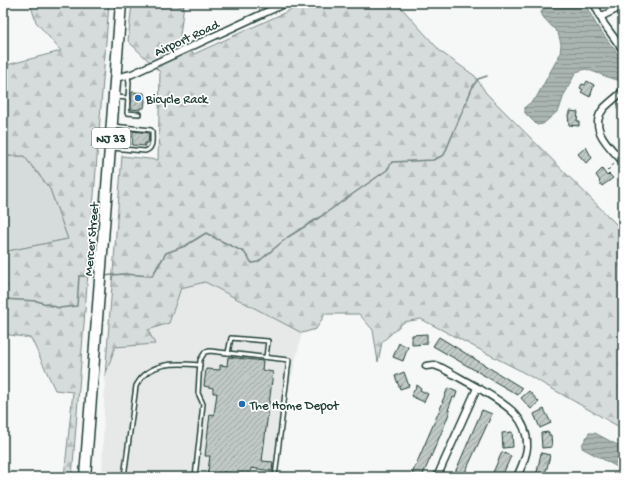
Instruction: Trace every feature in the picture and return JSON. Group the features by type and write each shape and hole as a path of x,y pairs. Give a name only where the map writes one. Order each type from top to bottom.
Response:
{"main road":[{"name":"Mercer Street","path":"85,477 121,3"}],"street":[{"name":"Airport Road","path":"115,78 128,76 286,3"},
{"path":"594,3 600,17 623,50"},
{"path":"600,17 623,6"},
{"path":"620,162 601,137 598,125 599,116 603,110 623,91"},
{"path":"426,366 438,366 510,408 517,415 526,435 527,447 525,459 517,477"},
{"path":"437,477 476,388"}],"lane":[{"path":"128,76 127,113 139,114"},
{"path":"114,97 128,98"},
{"path":"110,147 145,151 149,150 151,147 151,130 112,126"},
{"path":"228,353 231,338 268,341 266,357"},
{"path":"195,477 203,404 198,393 200,360 205,352 210,351 289,360 275,477"},
{"path":"124,477 136,386 138,382 146,373 156,367 173,364 200,365"}],"path":[{"path":"607,171 620,162"}],"shaded area":[{"path":"552,3 584,3 597,26 623,61 623,79 622,81 613,79 586,69 576,72 564,95 559,110 543,124 537,125 525,113 525,107 536,98 560,54 561,44 558,33 543,17 541,12 545,7"},
{"path":"205,282 302,333 282,417 276,477 102,477 105,376 115,347 155,344 148,330 169,323 181,288"},
{"path":"589,433 595,433 623,448 623,471 582,448 582,445"}],"green space":[{"path":"30,3 109,3 72,477 64,477 73,392 55,390 31,338 3,334 3,252 68,239 50,189 24,156 3,156 3,66 61,51 36,22"},
{"path":"132,3 184,3 180,36 194,54 297,7 295,3 397,3 441,52 475,76 486,93 623,231 623,429 519,370 421,319 404,322 382,342 378,362 373,330 359,314 325,314 316,329 302,333 205,282 181,288 169,323 148,330 155,344 115,347 105,376 122,156 158,160 160,72 128,41"},
{"path":"3,156 24,156 50,189 68,239 3,252"}],"building":[{"path":"587,81 594,85 590,97 581,92 583,90 580,88 582,84 585,85"},
{"name":"Bicycle Rack","path":"132,92 144,93 144,108 140,108 140,110 131,109"},
{"path":"570,111 578,112 577,121 579,121 579,126 569,125 568,114 570,114"},
{"path":"133,131 149,133 148,143 145,143 145,146 132,145"},
{"path":"586,147 592,158 586,163 578,154"},
{"path":"602,169 607,176 609,174 613,178 602,186 596,175"},
{"path":"427,334 427,344 412,345 412,335"},
{"path":"439,337 522,388 518,395 433,346"},
{"path":"399,343 408,347 403,361 393,357"},
{"name":"The Home Depot","path":"228,357 263,361 262,370 273,372 262,461 273,462 272,471 251,468 250,476 223,472 217,473 217,477 207,477 210,456 205,456 210,414 214,415 217,393 213,393 213,388 204,386 206,369 220,370 220,365 227,366"},
{"path":"404,372 409,386 400,389 395,376"},
{"path":"417,385 421,388 420,390 428,394 424,402 411,396"},
{"path":"448,388 457,392 455,398 453,397 448,410 450,411 422,477 418,477 412,474"},
{"path":"529,391 539,402 531,409 521,398"},
{"path":"544,409 551,423 540,428 534,414"},
{"path":"482,410 492,414 463,477 459,477 454,475"},
{"path":"512,432 513,447 503,448 502,433"},
{"path":"549,432 549,435 551,435 552,447 542,448 541,433"},
{"path":"502,452 511,456 503,474 509,477 491,477"},
{"path":"541,453 550,455 547,468 543,477 534,477 537,472"}],"waterway":[{"path":"103,276 123,274 152,276 166,253 185,246 206,233 244,252 252,263 258,262 288,237 320,217 387,170 392,162 433,160 444,155 473,86 478,79 487,76"},
{"path":"3,299 37,301 59,308 77,306 79,276 96,276"}],"place":[{"name":"Bicycle Rack","path":"138,98"},
{"name":"The Home Depot","path":"242,404"}]}
